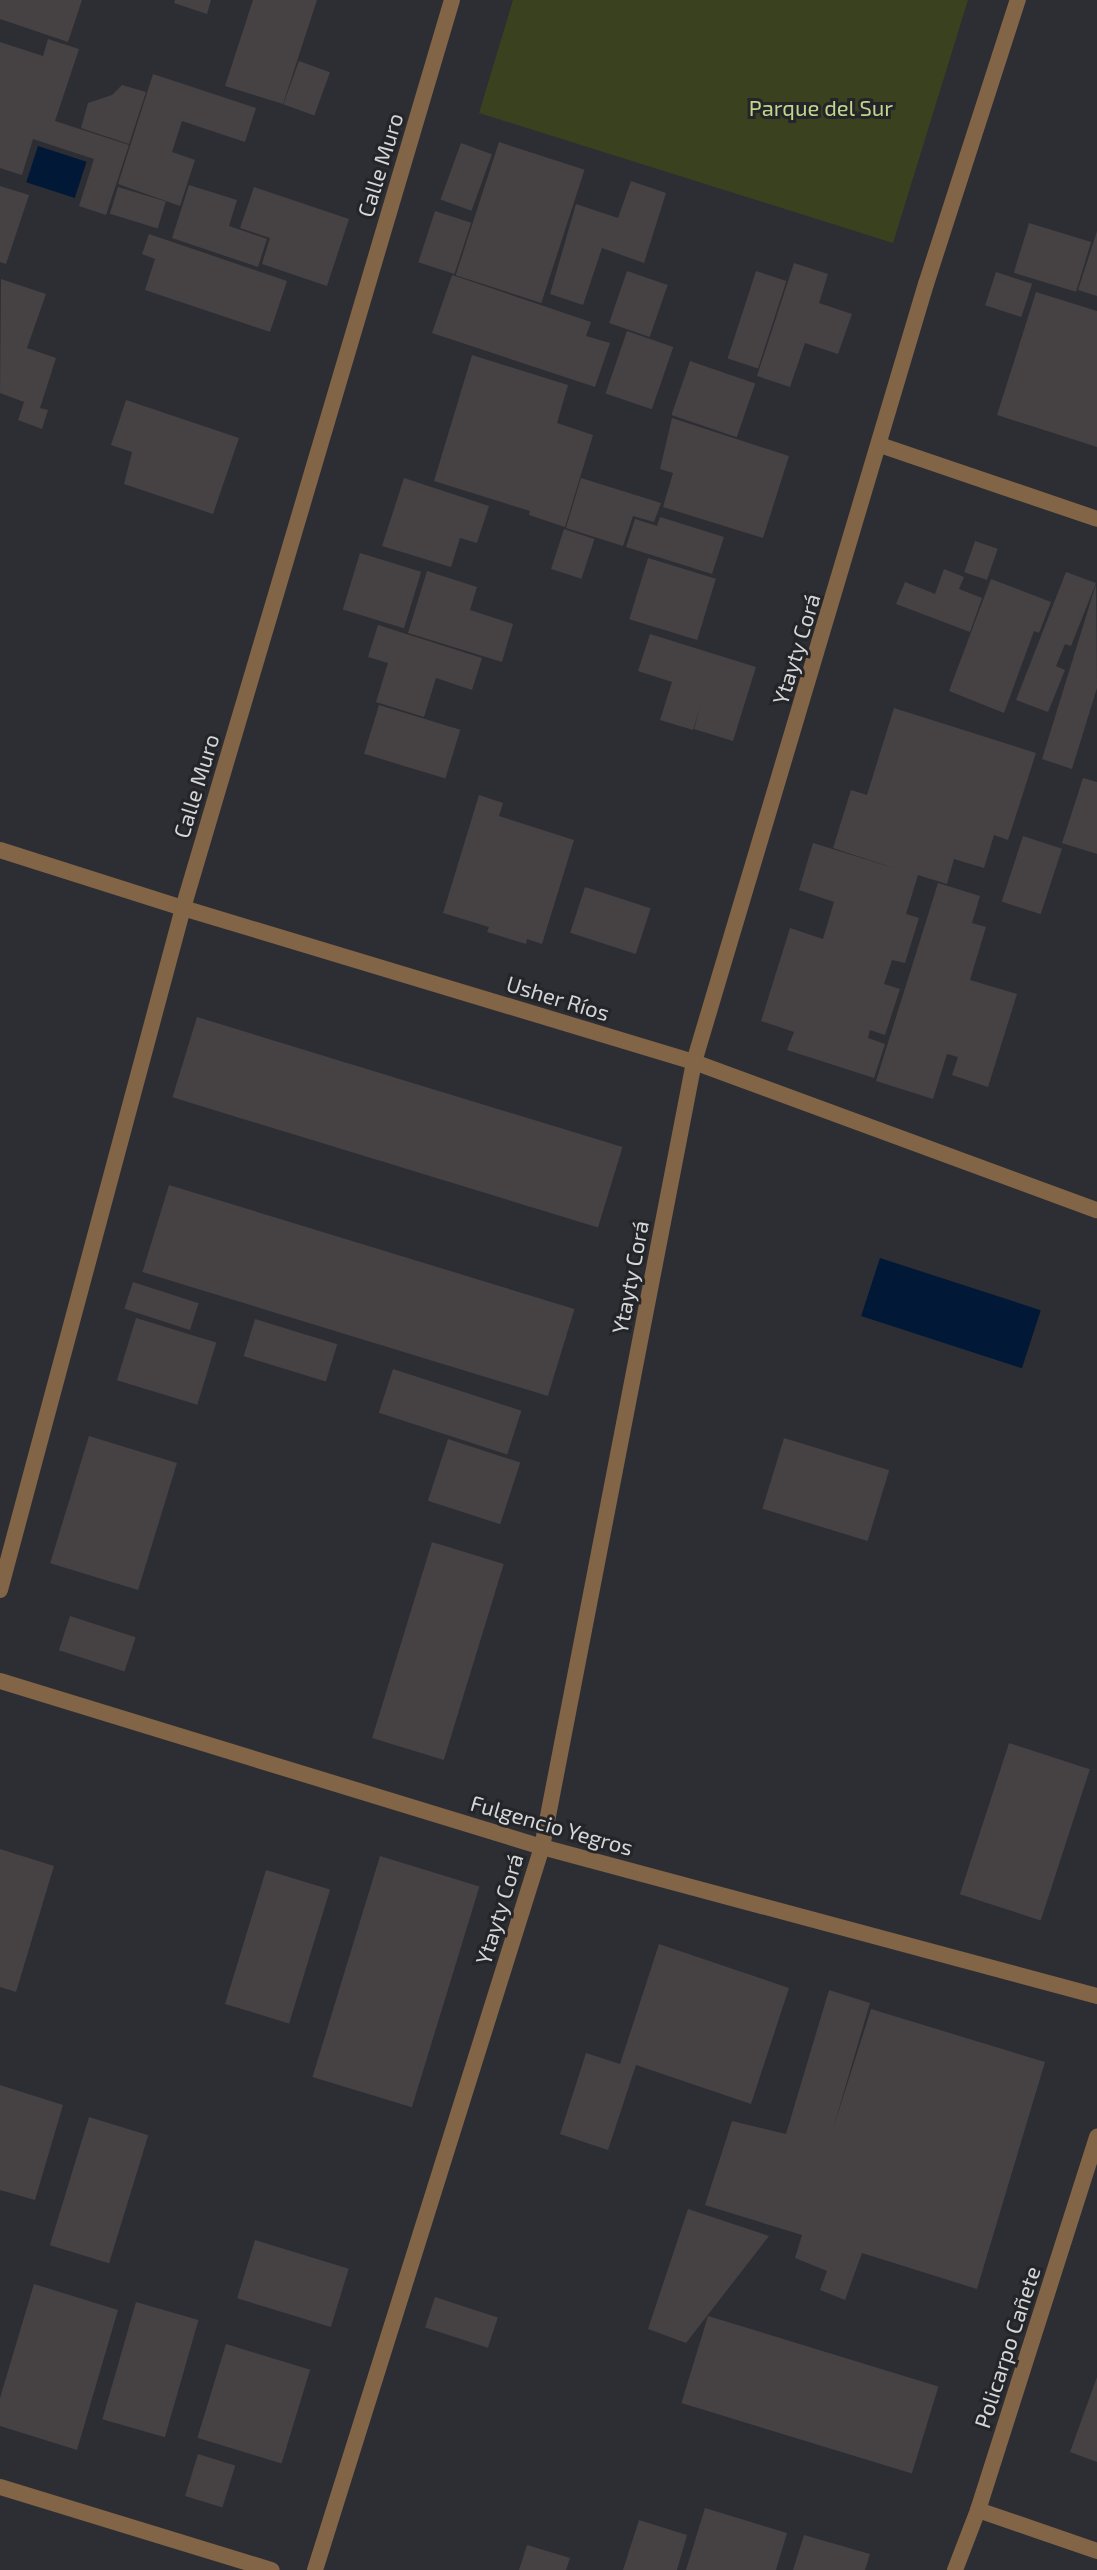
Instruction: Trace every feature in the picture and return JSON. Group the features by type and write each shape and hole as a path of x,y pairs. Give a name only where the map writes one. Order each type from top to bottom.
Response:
{"street":[{"name":"Calle Muro","path":"0,1590 183,908 452,0"},
{"name":"Ytayty Corá","path":"315,2570 542,1847 694,1062 926,284 1018,0"},
{"path":"880,445 1097,519"},
{"name":"Usher Ríos","path":"0,850 694,1062 1097,1210"},
{"name":"Fulgencio Yegros","path":"0,1681 542,1847 1097,1996"},
{"name":"Policarpo Cañete","path":"955,2570 978,2510 1097,2136"},
{"path":"0,2487 272,2570"},
{"path":"978,2510 1097,2551"}],"green space":[{"name":"Parque del Sur","path":"513,0 968,0 893,243 479,113"}],"water":[{"path":"38,146 87,162 75,198 26,182"},
{"path":"880,1258 1041,1310 1022,1368 861,1316"}],"building":[{"path":"0,0 82,0 68,42 0,19"},
{"path":"175,0 211,0 207,14 174,3"},
{"path":"253,0 317,0 283,104 225,86"},
{"path":"48,39 79,49 55,121 129,145 106,215 79,206 94,159 33,139 22,175 0,168 0,42 43,56"},
{"path":"299,61 330,72 314,116 283,104"},
{"path":"153,74 256,108 245,142 182,121 172,152 195,160 180,206 118,184"},
{"path":"122,85 146,92 129,144 81,128 88,103 112,95"},
{"path":"499,142 585,170 541,303 456,275"},
{"path":"461,143 492,154 471,211 440,199"},
{"path":"631,181 666,193 644,263 602,248 583,305 550,294 576,204 618,218"},
{"path":"189,185 237,200 229,226 267,239 258,267 172,238"},
{"path":"0,186 29,195 6,264 0,262"},
{"path":"118,187 166,202 158,228 110,214"},
{"path":"254,187 349,219 327,286 262,264 270,238 240,228"},
{"path":"435,211 471,223 454,274 418,262"},
{"path":"1029,223 1091,242 1076,292 1014,273"},
{"path":"1097,231 1097,296 1078,290"},
{"path":"149,234 287,281 270,332 145,290 155,259 142,254"},
{"path":"794,263 828,274 819,303 852,314 838,354 805,343 790,387 757,376"},
{"path":"627,271 668,285 650,337 609,323"},
{"path":"756,271 786,281 758,368 728,358"},
{"path":"996,272 1032,284 1021,317 985,305"},
{"path":"452,275 591,322 586,336 610,343 595,387 432,333"},
{"path":"1,279 46,294 27,348 56,358 40,408 48,410 42,429 18,420 24,402 0,393"},
{"path":"1036,292 1097,311 1097,447 997,415"},
{"path":"627,331 673,347 652,409 606,393"},
{"path":"472,355 568,385 557,423 593,435 565,527 529,515 530,511 434,481"},
{"path":"690,361 755,383 737,437 671,415"},
{"path":"126,400 239,438 213,514 124,484 132,452 111,445"},
{"path":"672,418 789,456 763,538 663,507 673,473 660,469"},
{"path":"404,478 489,506 477,543 460,538 451,567 382,546"},
{"path":"581,478 661,503 654,522 633,516 623,546 566,528"},
{"path":"660,517 724,537 712,574 626,547 635,519 657,526"},
{"path":"564,529 594,539 581,579 551,569"},
{"path":"975,541 998,549 987,580 964,572"},
{"path":"360,553 421,572 404,628 343,609"},
{"path":"648,558 716,579 697,640 629,619"},
{"path":"944,569 964,577 959,589 982,598 970,632 896,604 905,582 935,594"},
{"path":"427,571 477,587 470,610 513,624 502,662 408,633"},
{"path":"1066,572 1096,583 1071,646 1065,644 1056,666 1065,670 1048,712 1016,700"},
{"path":"991,579 1051,602 1039,633 1034,631 1004,713 949,691"},
{"path":"1096,584 1097,688 1072,769 1042,759"},
{"path":"378,625 482,658 472,690 436,678 424,717 376,702 388,663 368,657"},
{"path":"650,634 756,667 733,741 694,729 700,707 693,730 660,720 672,682 638,671"},
{"path":"379,705 460,730 445,779 364,754"},
{"path":"894,708 1036,753 1008,840 994,835 984,868 954,859 947,884 918,875 906,914 919,918 905,963 892,960 884,984 900,989 885,1035 870,1030 868,1038 885,1044 874,1078 787,1050 794,1032 761,1021 790,928 823,939 834,902 799,890 813,843 897,869 833,848 851,790 867,795"},
{"path":"1083,778 1097,782 1097,854 1062,843"},
{"path":"479,795 503,803 499,816 574,840 542,944 527,939 526,944 487,932 489,927 443,913"},
{"path":"1023,836 1062,849 1041,914 1002,902"},
{"path":"938,883 980,896 972,923 986,927 970,980 1017,994 988,1087 952,1075 958,1057 947,1054 933,1099 876,1081"},
{"path":"585,887 651,908 636,954 570,933"},
{"path":"197,1017 623,1147 598,1227 172,1097"},
{"path":"169,1185 574,1309 548,1396 142,1272"},
{"path":"133,1282 199,1303 190,1330 124,1309"},
{"path":"136,1318 216,1343 197,1405 117,1380"},
{"path":"255,1319 337,1344 326,1381 244,1356"},
{"path":"393,1369 521,1411 507,1454 379,1413"},
{"path":"89,1436 177,1463 138,1590 50,1563"},
{"path":"784,1438 889,1470 868,1541 762,1509"},
{"path":"448,1439 520,1462 500,1524 428,1501"},
{"path":"432,1542 504,1564 444,1760 372,1738"},
{"path":"70,1616 136,1637 124,1672 59,1650"},
{"path":"1009,1743 1090,1769 1041,1920 960,1894"},
{"path":"0,1849 54,1866 16,1992 0,1987"},
{"path":"380,1856 479,1886 412,2107 312,2077"},
{"path":"266,1870 330,1890 289,2023 225,2004"},
{"path":"659,1944 789,1988 751,2104 636,2065 608,2150 560,2134 586,2053 620,2064"},
{"path":"829,1990 870,2003 833,2129 871,2009 1045,2062 977,2289 862,2253 845,2300 820,2290 827,2271 795,2258 802,2235 705,2205 732,2121 786,2134"},
{"path":"0,2085 63,2105 35,2200 0,2190"},
{"path":"89,2117 148,2135 109,2263 50,2245"},
{"path":"688,2209 769,2236 686,2343 648,2329"},
{"path":"255,2240 349,2269 331,2327 237,2298"},
{"path":"34,2284 118,2310 77,2450 0,2426 0,2398"},
{"path":"435,2297 498,2317 488,2348 425,2327"},
{"path":"136,2302 198,2320 165,2437 102,2419"},
{"path":"708,2316 938,2386 912,2473 681,2403"},
{"path":"226,2344 310,2370 282,2463 197,2438"},
{"path":"1097,2377 1097,2462 1070,2452"},
{"path":"198,2454 235,2465 222,2507 185,2496"},
{"path":"705,2508 787,2533 776,2570 686,2570"},
{"path":"639,2520 687,2535 677,2570 623,2570"},
{"path":"804,2535 870,2554 865,2570 793,2570"},
{"path":"527,2545 570,2558 566,2570 519,2570"}]}
